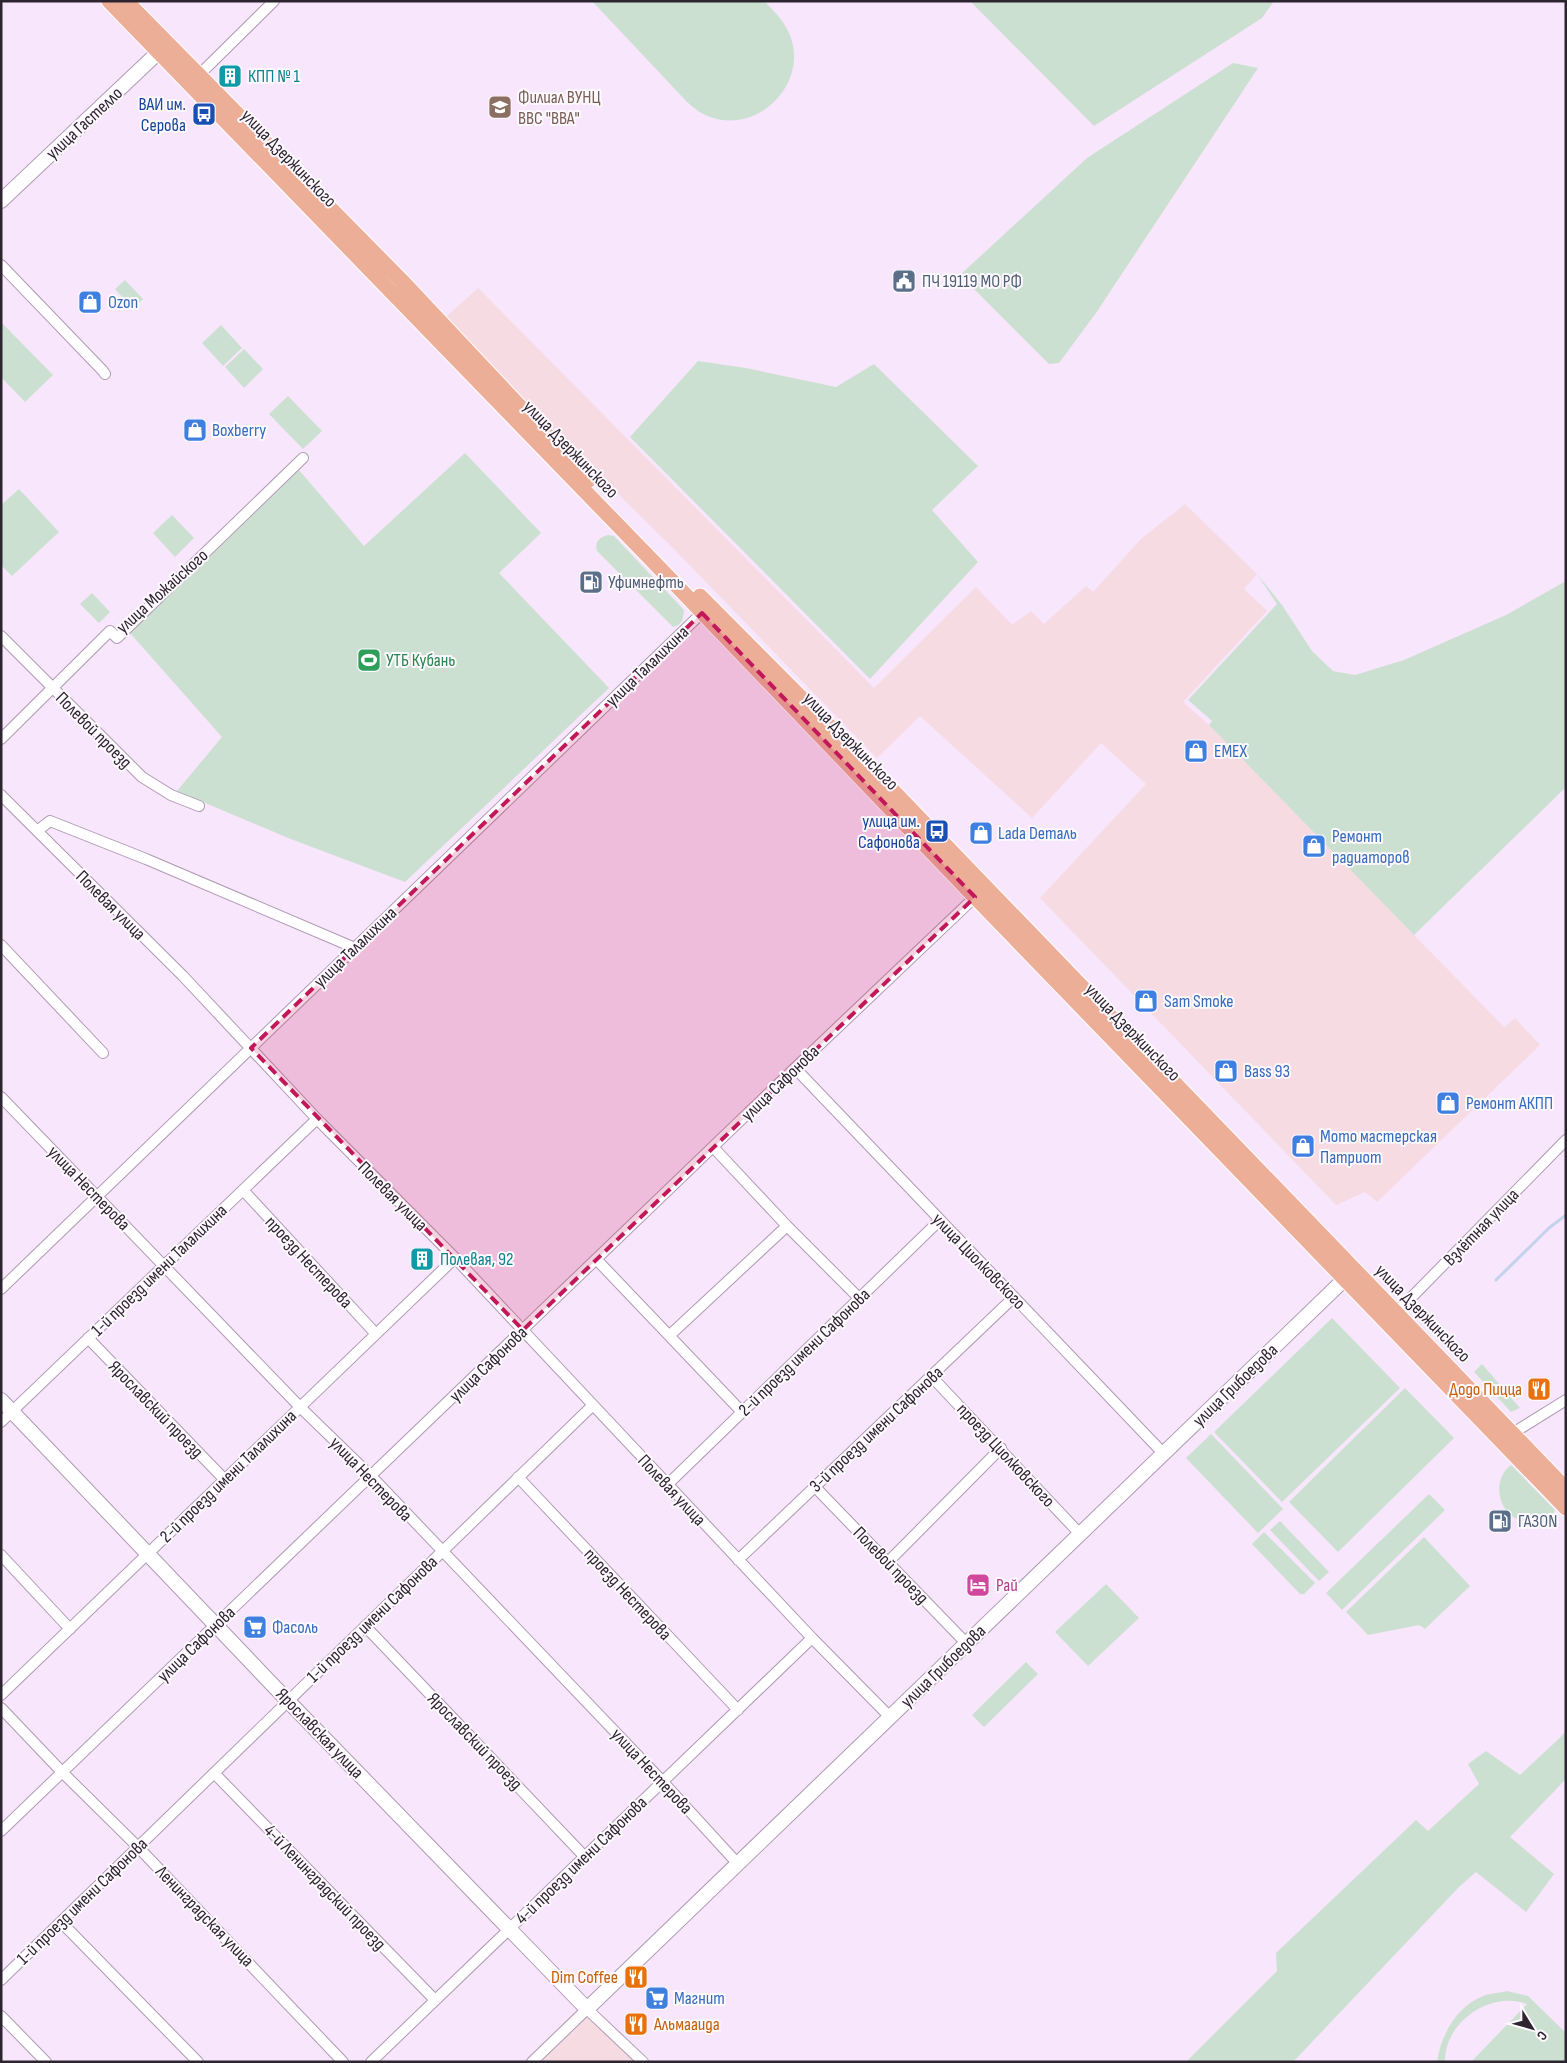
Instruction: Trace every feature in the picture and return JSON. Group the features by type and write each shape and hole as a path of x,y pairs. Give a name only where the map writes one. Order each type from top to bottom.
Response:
{"main road":[{"name":"улица Дзержинского","path":"109,1 163,48 401,280 975,897 1350,1274 1395,1311 1566,1489"},
{"name":"улица Дзержинского","path":"126,1 163,48"},
{"name":"улица Дзержинского","path":"706,609 873,770 1350,1274 1566,1508"}],"street":[{"path":"194,80 274,1"},
{"name":"улица Гастелло","path":"1,201 163,48"},
{"path":"1,265 105,374"},
{"name":"улица Можайского","path":"1,739 110,631 117,638 303,458"},
{"name":"улица Талалихина","path":"1,1289 706,609"},
{"name":"Полевой проезд","path":"1,636 142,777 171,795 198,806"},
{"name":"Полевая улица","path":"1,795 183,976 317,1119 455,1258 738,1560 890,1718"},
{"path":"37,831 50,821 146,859 355,948"},
{"name":"улица Сафонова","path":"1,1831 975,897"},
{"path":"1,945 102,1053"},
{"name":"улица Циолковского","path":"795,1068 1164,1454"},
{"name":"улица Нестерова","path":"1,1097 300,1407 370,1476 663,1782 738,1864"},
{"name":"1-й проезд имени Талалихина","path":"1,1422 317,1119"},
{"name":"Взлётная улица","path":"1395,1311 1402,1307 1566,1140"},
{"path":"713,1147 787,1226 860,1298"},
{"name":"проезд Нестерова","path":"242,1190 376,1334"},
{"name":"2-й проезд имени Сафонова","path":"668,1484 940,1220"},
{"path":"670,1335 787,1226"},
{"name":"2-й проезд имени Талалихина","path":"1,1695 455,1258"},
{"path":"596,1259 742,1412"},
{"name":"улица Грибоедова","path":"532,2062 1350,1274"},
{"name":"3-й проезд имени Сафонова","path":"738,1560 1014,1298"},
{"name":"Ярославский проезд","path":"88,1338 224,1480"},
{"name":"проезд Циолковского","path":"931,1376 1001,1448 1080,1534"},
{"name":"Ярославская улица","path":"1,1400 288,1701 642,2062"},
{"path":"1513,1433 1566,1400"},
{"name":"1-й проезд имени Сафонова","path":"1,1980 593,1405"},
{"path":"888,1562 1001,1448"},
{"name":"проезд Нестерова","path":"518,1477 738,1710"},
{"name":"Полевой проезд","path":"815,1486 966,1644"},
{"path":"1,1555 70,1629"},
{"name":"Ярославский проезд","path":"366,1626 585,1856"},
{"name":"4-й проезд имени Сафонова","path":"371,2062 812,1638"},
{"name":"Ленинградская улица","path":"1,1708 62,1772 138,1846 343,2062"},
{"name":"4-й Ленинградский проезд","path":"214,1773 435,2000"},
{"path":"61,1922 198,2062"},
{"path":"1,2016 46,2062"}],"highlighted area":[{"path":"702,613 975,897 523,1330 251,1048"}],"shaded area":[{"path":"478,288 874,688 976,587 1012,625 1031,611 1044,624 1086,586 1093,592 1141,539 1185,504 1257,574 1244,589 1267,611 1183,702 1209,725 1504,1027 1515,1018 1540,1045 1377,1202 1365,1192 1336,1205 1040,898 1146,784 1101,743 1032,818 920,716 877,758 672,547 549,426 446,317"},
{"path":"582,2005 640,2062 523,2062"}],"green space":[{"path":"592,1 764,1 783,23 791,38 794,56 792,73 785,89 774,102 761,112 745,119 728,120 710,117 701,113 687,102"},
{"path":"970,1 1274,1 1262,18 1094,126"},
{"path":"1233,63 1258,68 1096,313 1059,363 1049,364 960,275 1087,158"},
{"path":"125,280 143,299 133,309 115,289"},
{"path":"1,322 53,375 25,402 1,377"},
{"path":"221,325 242,348 223,366 202,343"},
{"path":"244,349 263,369 244,388 225,367"},
{"path":"698,361 746,368 836,387 874,364 978,466 932,510 978,562 870,679 630,437"},
{"path":"288,396 322,431 303,449 269,414"},
{"name":"УТБ Кубань","path":"465,453 541,533 499,573 609,688 405,882 288,838 177,791 222,737 130,633 299,470 364,546"},
{"path":"19,489 59,532 12,576 1,565 1,505"},
{"path":"172,515 194,538 175,557 153,533"},
{"path":"608,535 614,536 684,610 683,619 679,625 673,627 597,551 596,545 598,540"},
{"path":"1257,574 1282,605 1312,651 1333,671 1355,675 1404,660 1506,615 1566,581 1566,787 1414,935 1209,725 1212,721 1188,700 1277,604"},
{"path":"92,593 110,612 99,623 80,604"},
{"path":"1332,1318 1400,1388 1282,1502 1214,1432"},
{"path":"1482,1364 1520,1408 1511,1412 1474,1372"},
{"path":"1405,1388 1454,1438 1338,1552 1289,1502"},
{"path":"1211,1434 1283,1509 1258,1533 1186,1458"},
{"path":"1511,1465 1555,1510 1550,1522 1535,1523 1519,1520 1506,1510 1502,1502 1499,1486 1505,1471"},
{"path":"1429,1494 1445,1510 1342,1610 1326,1593"},
{"path":"1280,1521 1329,1572 1319,1581 1270,1530"},
{"path":"1264,1532 1315,1583 1304,1594 1300,1594 1252,1544"},
{"path":"1424,1537 1470,1586 1425,1629 1419,1625 1368,1635 1346,1612"},
{"path":"1106,1584 1139,1618 1088,1666 1055,1632"},
{"path":"1026,1662 1038,1674 984,1727 972,1715"},
{"path":"1566,1732 1566,1779 1510,1837 1554,1874 1526,1912 1476,1872 1459,1887 1293,2062 1186,2062 1277,1971 1276,1953 1416,1820 1428,1831 1479,1784 1468,1764 1486,1751 1520,1775"},
{"path":"1507,1991 1528,1996 1566,2033 1566,2062 1471,2062 1527,2004 1513,2001 1485,2006 1472,2013 1461,2022 1452,2034 1447,2047 1445,2062 1437,2062 1446,2032 1465,2007 1483,1996"}],"waterway":[{"path":"1496,1280 1549,1228 1566,1215"}],"place":[{"name":"КПП № 1","path":"230,76"},
{"name":"Филиал ВУНЦ ВВС \"ВВА\"","path":"500,107"},
{"name":"ВАИ им. Серова","path":"204,114"},
{"name":"ПЧ 19119 МО РФ","path":"904,281"},
{"name":"Ozon","path":"90,302"},
{"name":"Boxberry","path":"195,430"},
{"name":"Уфимнефть","path":"591,582"},
{"name":"УТБ Кубань","path":"369,660"},
{"name":"EMEX","path":"1196,751"},
{"name":"улица им. Сафонова","path":"937,831"},
{"name":"Lada Dеталь","path":"981,833"},
{"name":"Ремонт радиаторов","path":"1314,846"},
{"name":"Sam Smoke","path":"1146,1001"},
{"name":"Bass 93","path":"1226,1071"},
{"name":"Ремонт АКПП","path":"1448,1103"},
{"name":"Мото мастерская Патриот","path":"1303,1146"},
{"name":"Полевая, 92","path":"422,1259"},
{"name":"Додо Пицца","path":"1539,1389"},
{"name":"ГАЗON","path":"1500,1521"},
{"name":"Рай","path":"978,1585"},
{"name":"Фасоль","path":"255,1627"},
{"name":"Dim Coffee","path":"636,1977"},
{"name":"Магнит","path":"657,1998"},
{"name":"Альмааида","path":"636,2024"}]}
